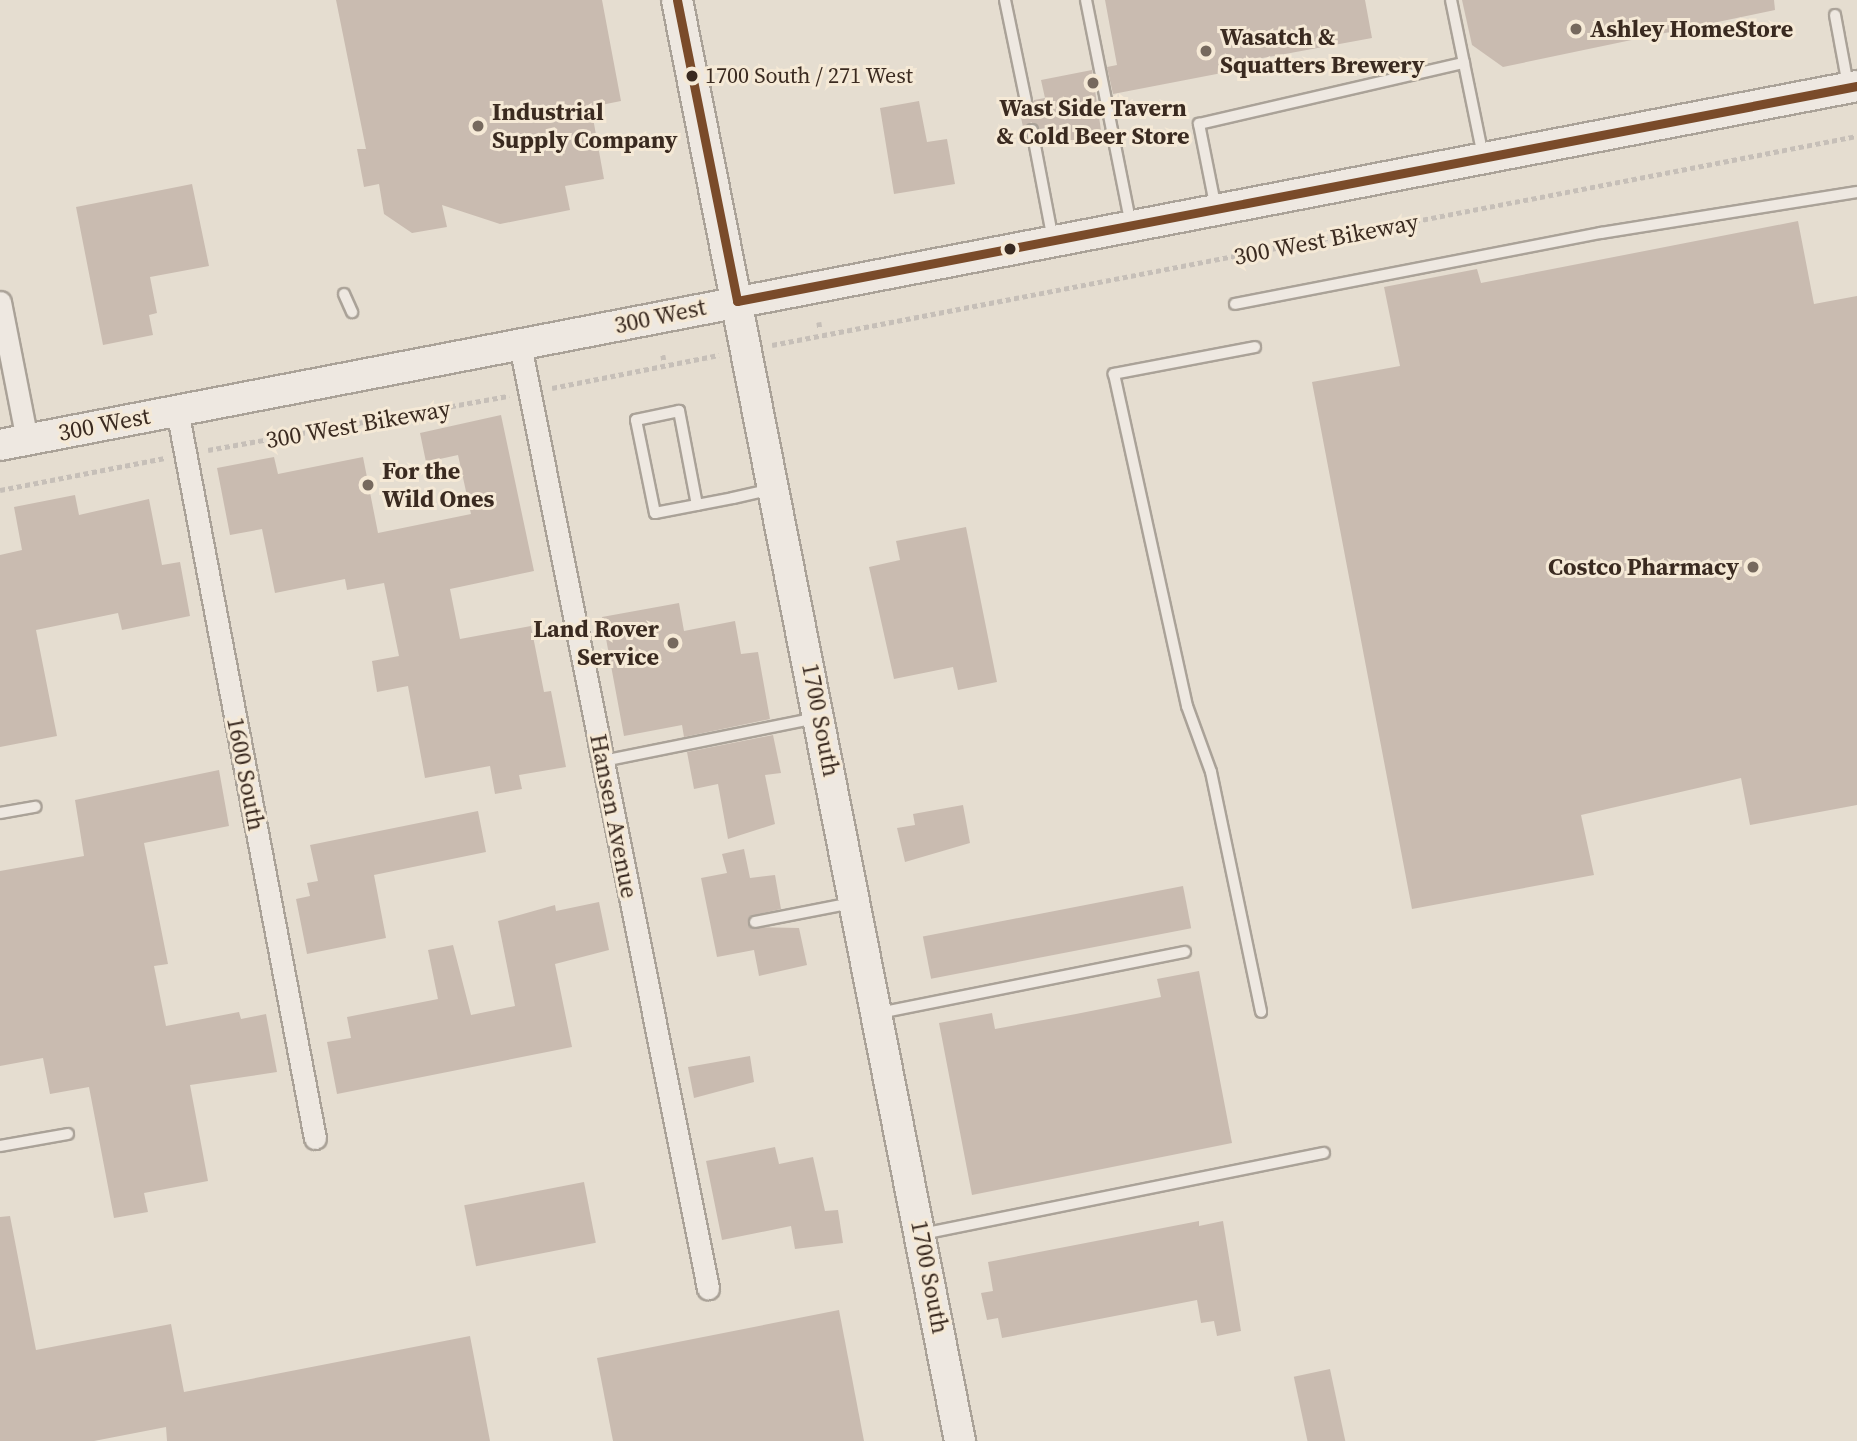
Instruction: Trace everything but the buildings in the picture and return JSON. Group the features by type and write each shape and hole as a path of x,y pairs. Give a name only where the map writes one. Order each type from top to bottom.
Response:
{"main road":[{"name":"1700 South","path":"677,0 879,1013 960,1441"},
{"name":"300 West","path":"14,442 1853,87"}],"street":[{"path":"0,302 14,442"},
{"name":"Hansen Avenue","path":"520,345 708,1288"},
{"name":"1600 South","path":"177,410 316,1139"}],"lane":[{"path":"1005,0 1026,101"},
{"path":"1086,0 1130,225"},
{"path":"1451,0 1484,158"},
{"path":"1835,15 1853,87"},
{"path":"1216,209 1199,124 1464,63"},
{"path":"1032,130 1053,240"},
{"path":"1235,304 1601,233 1857,192"},
{"path":"344,294 352,312"},
{"path":"1255,346 1114,374 1186,706 1211,772 1261,1012"},
{"path":"697,505 679,411 636,420 655,513 697,505 775,489"},
{"path":"603,761 820,718"},
{"path":"0,813 35,807"},
{"path":"755,922 857,903"},
{"path":"879,1013 1185,951"},
{"path":"0,1146 68,1134"},
{"path":"922,1234 1324,1153"}],"path":[{"name":"300 West Bikeway","path":"796,340 1857,136"},
{"path":"556,387 697,359"},
{"name":"300 West Bikeway","path":"211,450 506,397"},
{"path":"0,489 166,458"}],"transit line":[{"path":"677,0 737,301"},
{"path":"737,301 1857,86"}],"place":[{"name":"Ashley HomeStore","path":"1576,29"},
{"name":"Wasatch & Squatters Brewery","path":"1206,51"},
{"name":"1700 South / 271 West","path":"692,76"},
{"name":"Wast Side Tavern & Cold Beer Store","path":"1093,83"},
{"name":"Industrial Supply Company","path":"478,126"},
{"name":"For the Wild Ones","path":"368,485"},
{"name":"Costco Pharmacy","path":"1753,567"},
{"name":"Land Rover Service","path":"673,643"}]}
